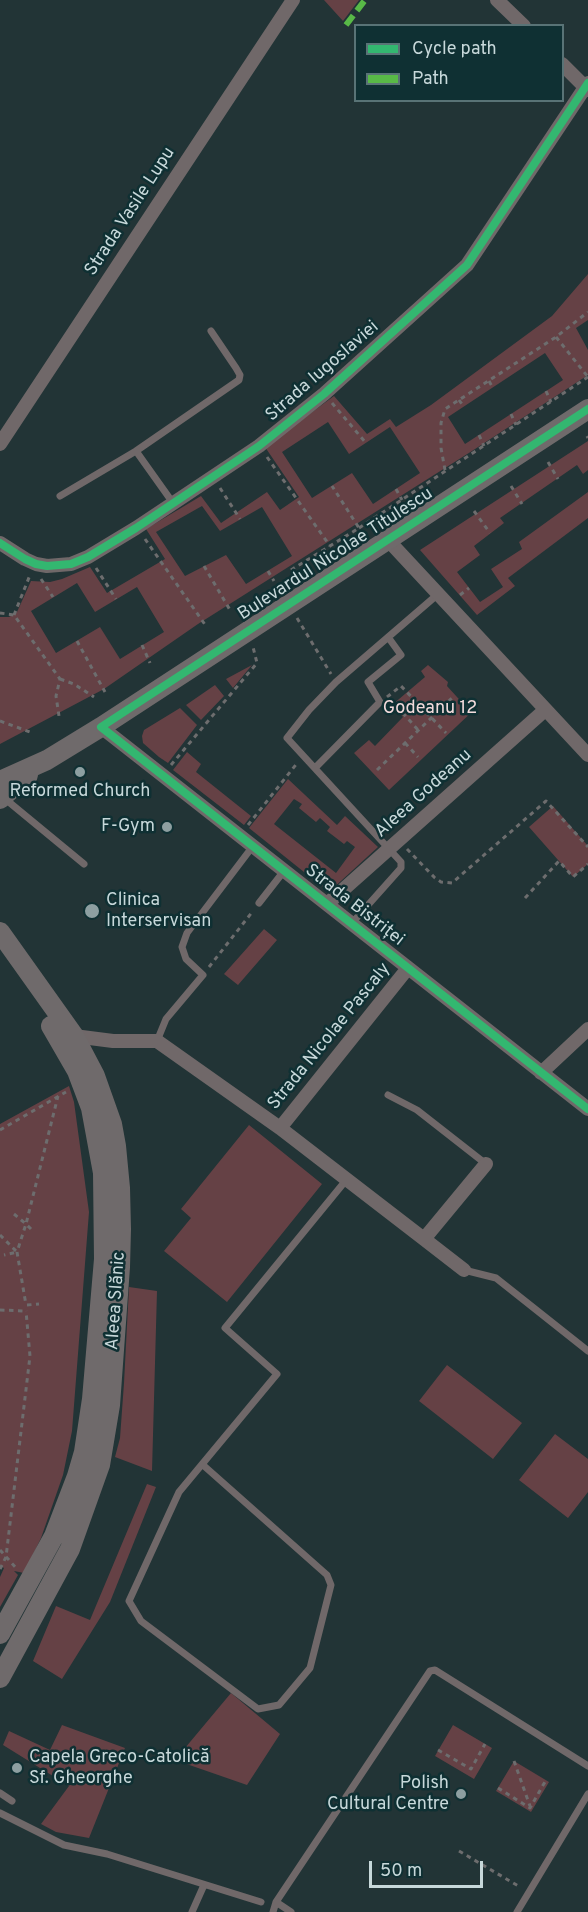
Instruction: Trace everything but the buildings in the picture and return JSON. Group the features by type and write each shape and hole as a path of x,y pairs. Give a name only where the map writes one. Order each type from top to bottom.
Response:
{"main road":[{"name":"Bulevardul Nicolae Titulescu","path":"1,792 588,409"},
{"name":"Aleea Slănic","path":"0,932 74,1036 90,1065 104,1101 112,1124 119,1168 120,1267 107,1432 100,1466 70,1549 0,1678"},
{"name":"Aleea Slănic","path":"0,957 62,1042 82,1083 91,1108 100,1150 105,1228 92,1399 80,1468 54,1536 0,1634"}],"street":[{"name":"Strada Vasile Lupu","path":"0,444 293,0"},
{"path":"497,0 522,24"},
{"path":"564,66 587,87"},
{"name":"Strada Iugoslaviei","path":"0,543 35,566 71,564 88,557 136,528 259,446 324,394 467,264 587,87"},
{"path":"387,539 588,755"},
{"name":"Aleea Godeanu","path":"327,903 545,710"},
{"name":"Strada Bistriței","path":"100,727 588,1109"},
{"name":"Strada Nicolae Pascaly","path":"280,1128 408,968"},
{"path":"541,1073 588,1029"},
{"path":"74,1036 113,1041 157,1041"},
{"name":"Strada Nicolae Pascaly","path":"157,1041 280,1128 464,1270"},
{"path":"424,1239 486,1164"}],"lane":[{"path":"60,496 136,451 239,380 240,375 236,368 211,331"},
{"path":"136,451 173,503"},
{"path":"352,923 401,868 401,862 395,845 287,738 309,710 336,682 437,595"},
{"path":"315,768 380,702 368,682 401,655 388,638"},
{"path":"1,792 84,864"},
{"path":"157,1041 166,1019 203,975 186,959 182,947 186,933 253,846"},
{"path":"260,903 284,871"},
{"path":"388,1095 417,1110 486,1164"},
{"path":"203,1465 327,1575 331,1585 310,1668 279,1705 258,1709 141,1621 129,1601 178,1492 277,1374 225,1328 347,1179"},
{"path":"464,1270 496,1278 588,1351"},
{"path":"273,1912 276,1902 430,1671 435,1670 588,1766"},
{"path":"0,1793 12,1801"},
{"path":"517,1912 588,1794"},
{"path":"0,1813 64,1845 107,1854 261,1902"},
{"path":"192,1912 204,1885"},
{"path":"276,1902 291,1912"}],"path":[{"path":"445,471 441,448 441,423 445,409 556,337 588,312"},
{"path":"291,570 359,528 588,377 556,337"},
{"path":"524,358 528,365"},
{"path":"489,381 493,388"},
{"path":"546,391 551,402"},
{"path":"324,394 366,443"},
{"path":"459,400 464,407"},
{"path":"510,414 516,425"},
{"path":"479,435 484,446"},
{"path":"259,446 330,546"},
{"path":"548,462 558,479"},
{"path":"213,477 240,519"},
{"path":"332,486 359,528"},
{"path":"511,486 522,504"},
{"path":"396,489 402,500"},
{"path":"474,511 490,533"},
{"path":"136,528 206,626"},
{"path":"88,557 116,599"},
{"path":"35,566 53,597"},
{"path":"14,615 35,566"},
{"path":"204,566 230,610"},
{"path":"268,571 274,581"},
{"path":"460,595 469,588"},
{"path":"0,613 14,615 60,679 74,684 94,697"},
{"path":"296,616 336,682"},
{"path":"77,641 105,692"},
{"path":"142,645 150,663"},
{"path":"171,766 257,663 252,645"},
{"path":"59,716 56,696 60,679"},
{"path":"380,702 401,686 446,733"},
{"path":"376,770 453,697"},
{"path":"414,700 402,712 418,730"},
{"path":"0,721 30,732"},
{"path":"405,743 418,757"},
{"path":"240,836 303,755"},
{"path":"395,845 435,878 441,882 452,883 546,801 588,847"},
{"path":"525,898 558,861 573,877 588,864"},
{"path":"203,975 260,903"},
{"path":"0,1130 66,1092"},
{"path":"0,1569 6,1557 30,1356 27,1305 17,1252 58,1096"},
{"path":"14,1214 32,1229"},
{"path":"0,1235 17,1252"},
{"path":"4,1255 17,1252"},
{"path":"27,1305 39,1304"},
{"path":"0,1310 26,1311"},
{"path":"0,1550 6,1557"},
{"path":"438,1750 471,1769 485,1744"},
{"path":"514,1761 530,1808"},
{"path":"530,1808 546,1780"},
{"path":"498,1788 530,1808"},
{"path":"459,1851 529,1893"}],"green space":[{"path":"324,0 359,0 343,21"},
{"path":"588,274 588,320 576,328 588,350 588,375 198,624 104,689 0,744 0,617 9,617 17,612 31,581 50,582 90,567 107,593 165,559 146,529 201,496 221,523 267,492 280,510 299,497 265,447 334,396 367,434 390,419 396,427 431,405 552,316","holes":["545,353 563,380 465,444 448,417","328,422 349,454 390,427 420,473 373,504 352,473 312,498 282,452","202,506 220,531 262,507 292,556 246,584 226,555 185,576 156,532","77,583 95,612 137,587 164,632 120,659 100,627 56,653 31,611"]},
{"path":"588,441 588,470 583,474 577,465 500,518 504,523 474,546 480,555 457,572 480,602 503,587 491,569 522,549 519,542 588,492 588,518 508,578 515,586 477,615 420,550"},
{"path":"252,665 233,688 226,679"},
{"name":"Godeanu 12","path":"428,665 448,682 447,686 467,708 471,707 474,710 389,790 354,753 369,740 375,746 403,717 392,705 425,677 421,671"},
{"path":"215,685 224,696 201,720 186,705"},
{"path":"180,708 197,725 168,763 143,743 142,736 144,730"},
{"path":"187,752 201,764 196,772 251,816 244,825 173,770"},
{"path":"288,779 337,825 345,816 378,847 329,892 249,828","holes":["294,799 302,804 299,808 316,822 320,818 330,827 327,831 344,844 347,841 355,847 336,873 274,824"]},
{"path":"553,806 588,846 588,864 573,877 529,827"},
{"path":"264,929 277,940 238,985 224,974"},
{"path":"69,1086 74,1102 89,1212 72,1431 63,1475 41,1538 24,1573 14,1571 18,1575 0,1607 0,1577 4,1568 0,1566 0,1124"},
{"path":"249,1125 322,1184 227,1302 164,1251 191,1218 181,1209"},
{"path":"129,1287 157,1291 152,1471 115,1457 120,1438"},
{"path":"447,1365 522,1423 493,1459 419,1401"},
{"path":"555,1434 588,1459 588,1492 568,1518 519,1480"},
{"path":"147,1484 156,1487 110,1602 62,1679 33,1661 56,1606 90,1620"},
{"path":"231,1693 280,1734 247,1785 175,1760"},
{"path":"62,1725 125,1748 89,1838 56,1832 41,1824 69,1786 3,1745 9,1731 50,1750"},
{"path":"453,1725 492,1748 474,1779 435,1756"},
{"path":"514,1761 549,1782 531,1812 496,1791"}],"marked path":[{"path":"346,25 365,0"}],"cycle path":[{"path":"0,543 36,564 47,566 71,564 88,557 136,528 259,446 324,394 467,265 588,83"},
{"path":"588,409 101,727 588,1109"}],"place":[{"name":"Reformed Church","path":"80,772"},
{"name":"F-Gym","path":"167,827"},
{"name":"Clinica Interservisan","path":"92,911"},
{"name":"Capela Greco-Catolică Sf. Gheorghe","path":"17,1768"},
{"name":"Polish Cultural Centre","path":"461,1794"}]}
